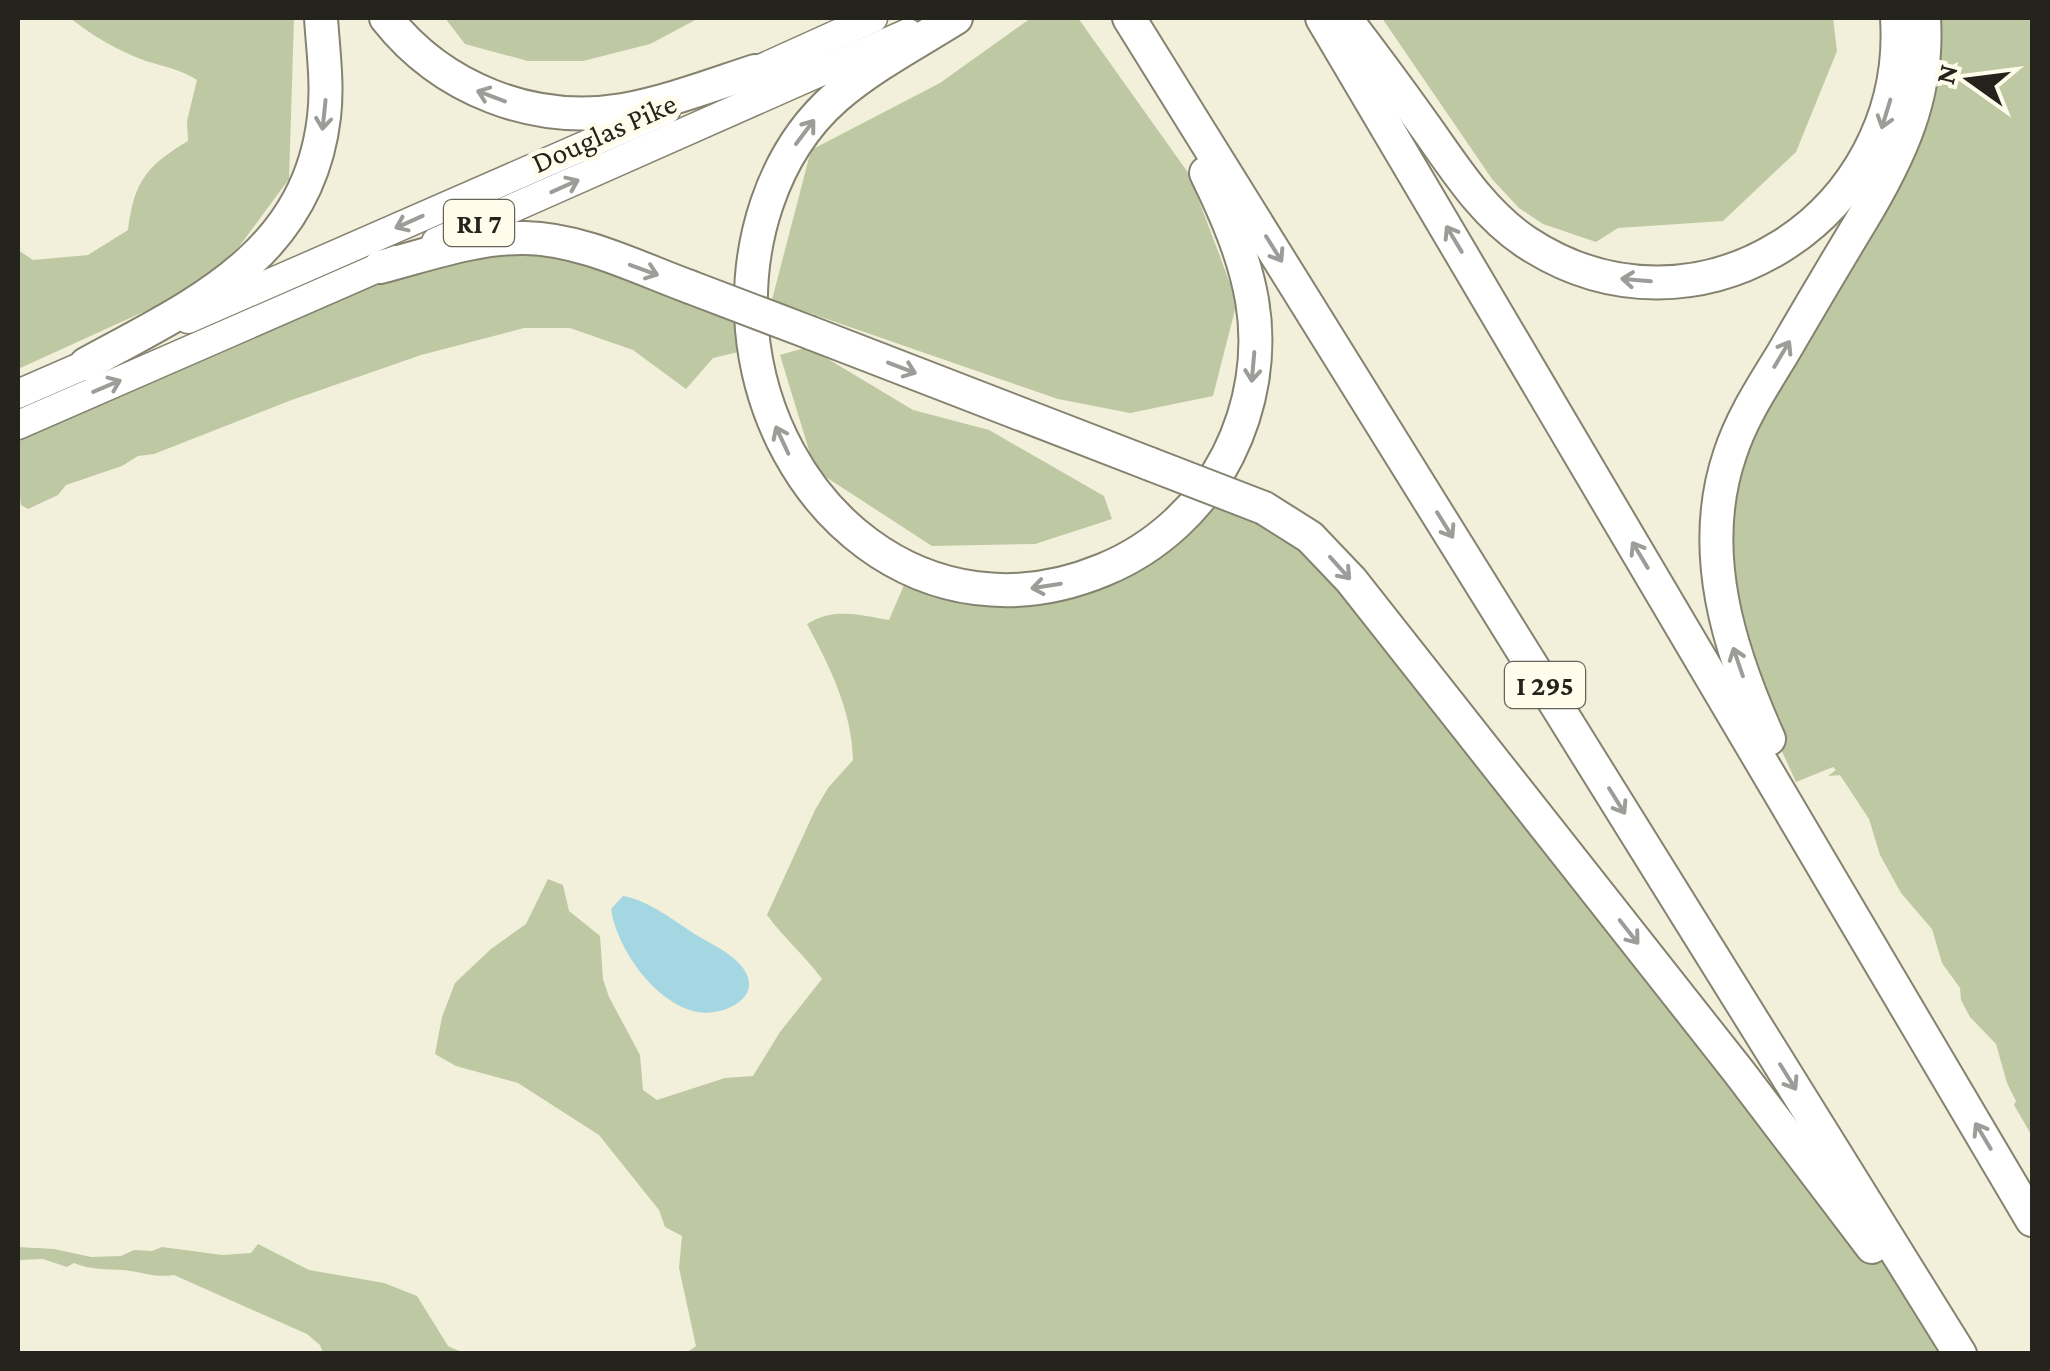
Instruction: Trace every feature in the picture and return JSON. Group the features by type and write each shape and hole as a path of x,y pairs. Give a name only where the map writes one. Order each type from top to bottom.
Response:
{"highway":[{"path":"86,364 223,286 260,253 289,216 312,170 322,133 326,98 321,18"},
{"path":"386,18 428,61 468,87 510,103 556,112 631,108 755,71"},
{"path":"956,18 839,94 792,148 769,197 756,249 751,307 754,347 761,384 783,443 814,494 838,522 864,543 908,568 960,584 1019,589 1072,582 1111,567 1146,548 1178,522 1204,493 1227,458 1244,419 1252,383 1252,303 1237,244 1128,18"},
{"name":"I 295","path":"1128,18 1960,1354"},
{"path":"1322,18 2032,1220"},
{"path":"1345,18 1465,182 1500,222 1525,241 1579,268 1649,282 1697,278 1739,267 1788,243 1830,209 1862,168 1886,115 1897,60 1897,18"},
{"path":"1832,880 1734,652 1718,578 1719,502 1729,456 1742,422 1885,182 1904,143 1921,84 1924,18"},
{"path":"380,267 478,242 528,238 577,246 1264,508 1310,537 1351,580 1739,1072 1951,1354"}],"main road":[{"name":"Douglas Pike","path":"18,394 873,18"},
{"name":"Douglas Pike","path":"18,425 940,18"}],"green space":[{"path":"70,18 294,18 289,179 224,267 174,298 18,369 18,250 33,260 88,255 128,230 134,199 144,177 188,141 187,121 197,80 126,53"},
{"path":"445,18 699,18 650,44 583,61 528,61 465,44"},
{"path":"1031,18 1078,18 1189,174 1237,302 1213,396 1130,413 1058,399 772,300 811,150 940,83"},
{"path":"1382,18 1833,18 1837,51 1796,152 1723,221 1618,228 1596,242 1543,224 1519,208 1492,179"},
{"path":"1926,18 2032,18 2032,1136 2014,1105 2016,1101 1996,1044 1970,1017 1960,988 1942,963 1932,929 1901,893 1880,855 1869,819 1840,775 1828,776 1836,770 1833,767 1796,782 1735,649 1721,492 1891,185"},
{"path":"515,240 752,313 755,348 713,358 686,389 633,350 570,328 524,328 421,355 289,401 66,485 58,495 28,509 21,505 18,439 432,258"},
{"path":"808,347 913,410 989,430 1104,496 1112,519 1035,544 932,546 815,470 780,355"},
{"path":"1211,491 1285,518 1794,1141 1951,1353 686,1353 696,1346 679,1268 682,1236 665,1227 659,1210 599,1135 518,1083 456,1066 435,1054 442,1017 455,983 491,949 526,924 548,879 563,885 569,911 600,936 603,979 640,1055 643,1090 657,1100 725,1078 753,1076 780,1032 822,979 767,915 815,810 853,760 844,707 807,624 837,614 889,620 910,571 1060,588"},
{"path":"258,1244 309,1270 384,1283 417,1296 448,1346 463,1353 323,1353 307,1334 174,1275 74,1263 67,1267 43,1259 18,1260 18,1247 91,1257 121,1256 134,1250 162,1247 222,1255 251,1253"}],"water":[{"path":"623,896 653,907 733,958 748,979 745,996 728,1008 707,1013 681,1007 667,998 640,972 621,941 611,909"}]}
